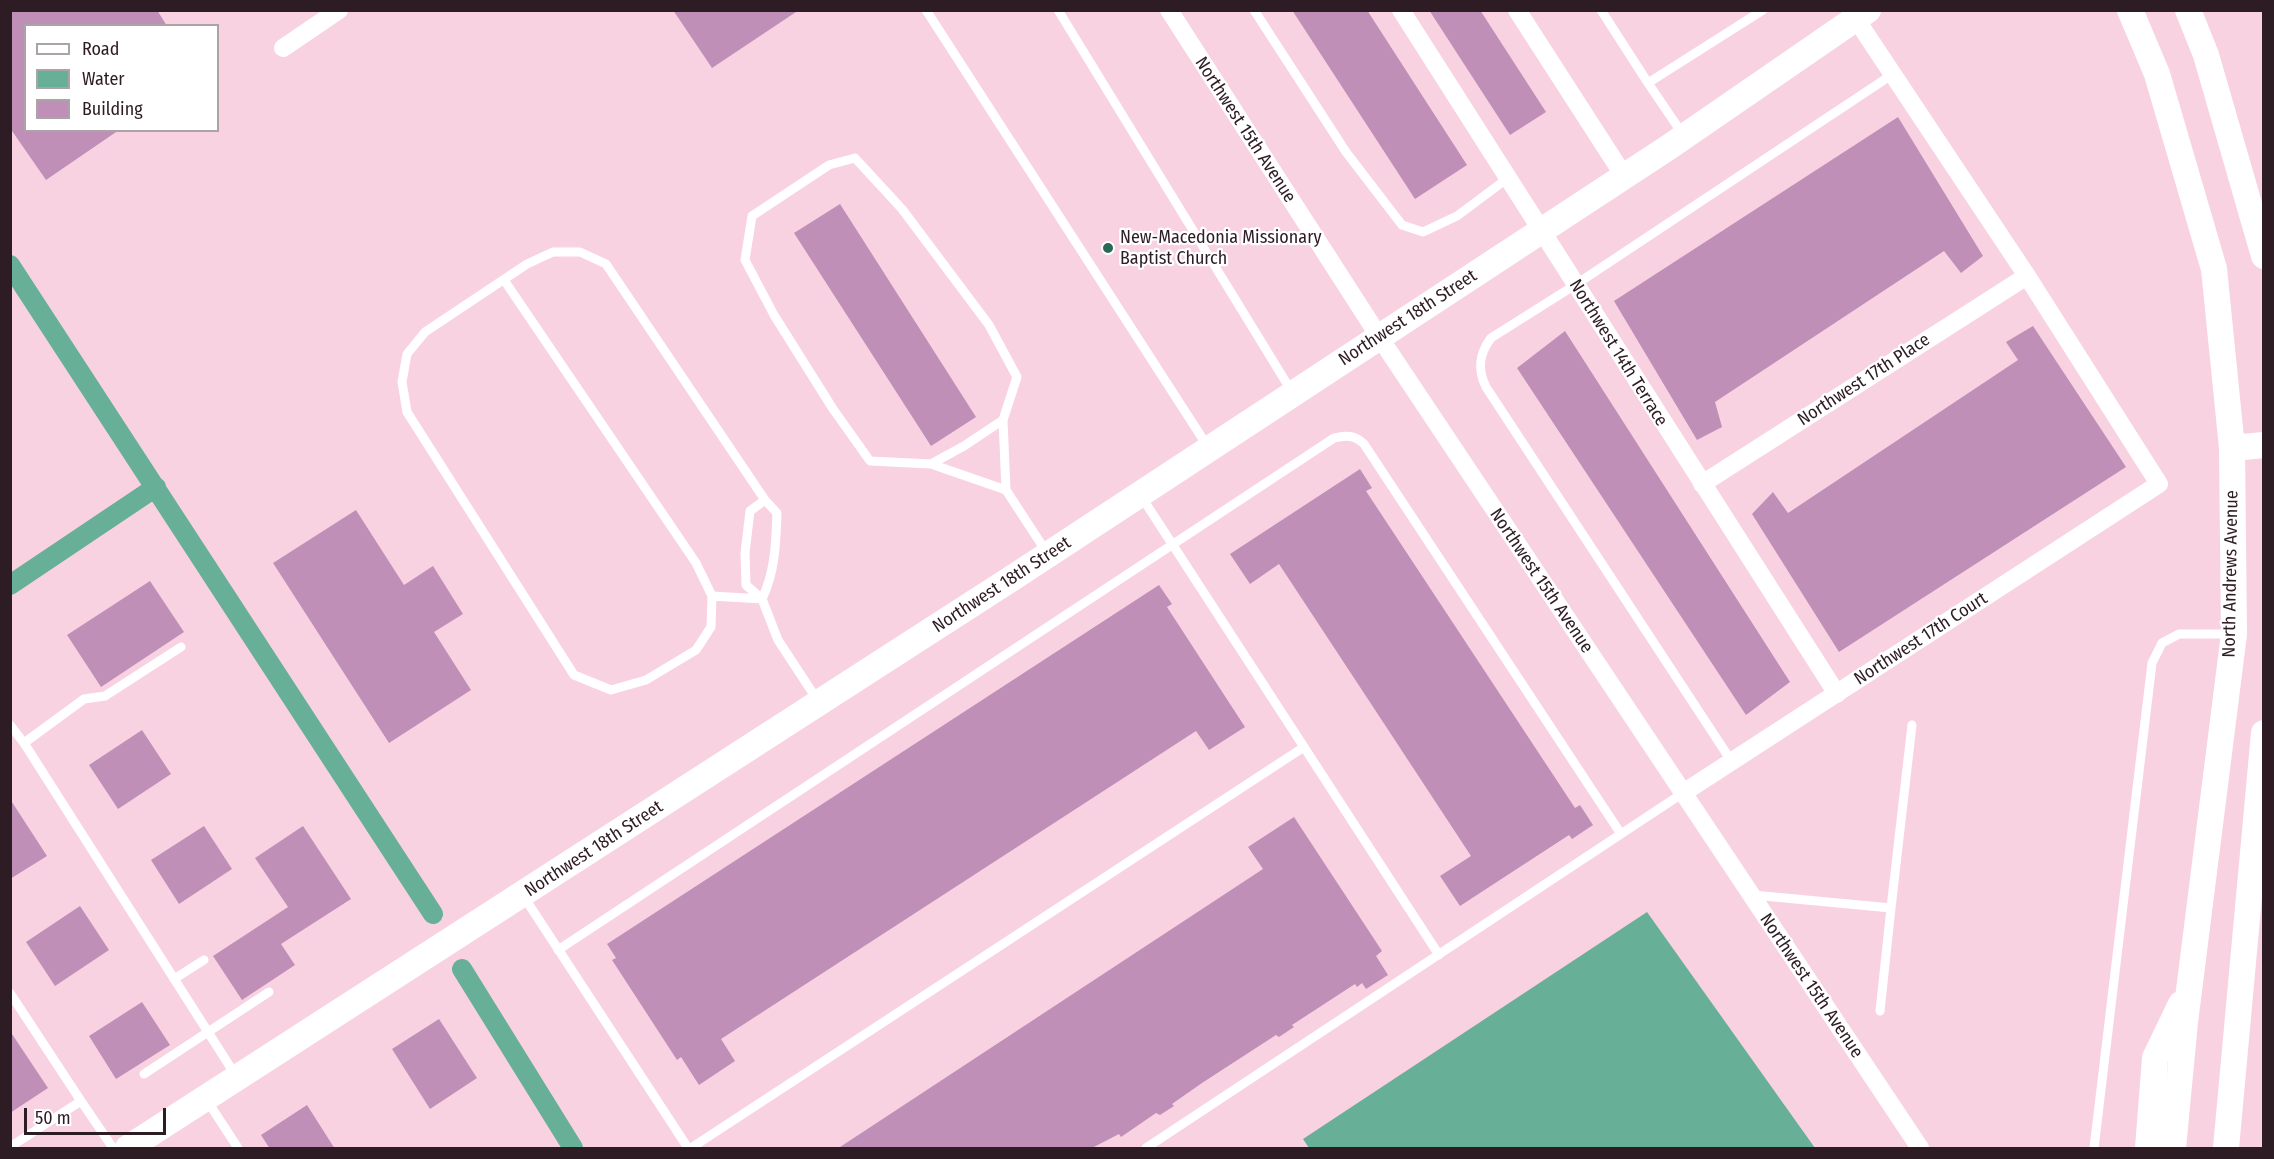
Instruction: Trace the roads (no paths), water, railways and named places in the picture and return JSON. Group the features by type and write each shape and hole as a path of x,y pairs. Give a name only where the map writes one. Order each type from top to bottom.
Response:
{"street":[{"path":"283,48 319,16 339,10"},
{"name":"Northwest 15th Avenue","path":"1168,10 1380,338 1920,1149"},
{"name":"Northwest 14th Terrace","path":"1401,10 1837,694"},
{"path":"1518,10 1624,176"},
{"name":"North Andrews Avenue","path":"2130,10 2157,74 2214,269 2232,448 2234,634 2189,988 2173,1149"},
{"path":"2188,10 2206,55 2264,256"},
{"path":"1862,15 1893,74 2027,276"},
{"name":"Northwest 18th Street","path":"142,1143 237,1078 1380,338 1862,15"},
{"name":"Northwest 17th Place","path":"1702,484 2027,276"},
{"name":"Northwest 17th Court","path":"1683,793 2159,484 2027,276"},
{"path":"2232,448 2264,445"},
{"path":"2226,1149 2264,733"},
{"path":"2148,1149 2155,1058 2189,988"}],"lane":[{"path":"926,10 1209,449"},
{"path":"1058,10 1293,394"},
{"path":"1254,10 1346,152 1402,225 1423,232 1457,216 1508,178"},
{"path":"1601,10 1684,136"},
{"path":"1648,83 1763,10"},
{"path":"1732,762 1481,377 1479,370 1482,353 1491,338 1575,285 1893,74"},
{"path":"1006,490 931,464 870,461 833,409 774,315 745,260 752,216 829,165 855,158 902,209 989,325 1017,377 1003,420 1006,490 1048,555"},
{"path":"504,280 696,563 712,596 711,627 696,650 646,680 611,690 574,675 407,412 402,382 407,354 425,332 527,264 553,252 580,252 606,264 765,500 777,513 776,544 770,583 762,599"},
{"path":"931,464 964,446 1003,420"},
{"path":"558,950 1334,438 1344,435 1360,440 1621,834"},
{"path":"1140,494 1439,955"},
{"path":"765,500 750,511 746,585 762,599 778,640 819,703"},
{"path":"712,596 762,599"},
{"path":"2094,1149 2152,663 2162,643 2179,634 2234,634"},
{"path":"24,743 84,699 105,696 181,647"},
{"path":"1880,1011 1912,724"},
{"path":"10,725 24,743 237,1078"},
{"path":"522,895 690,1149 1304,747"},
{"path":"1146,1149 1683,793"},
{"path":"1750,895 1891,908"},
{"path":"174,979 204,960"},
{"path":"10,993 113,1149"},
{"path":"144,1074 269,993"},
{"path":"206,1099 238,1149"},
{"path":"10,1147 81,1101"}],"water":[{"path":"1647,912 1815,1148 1309,1148 1303,1139"}],"waterway":[{"path":"10,265 433,914"},
{"path":"10,585 156,487"},
{"path":"462,969 573,1148"}],"place":[{"name":"New-Macedonia Missionary Baptist Church","path":"1108,248"}]}
